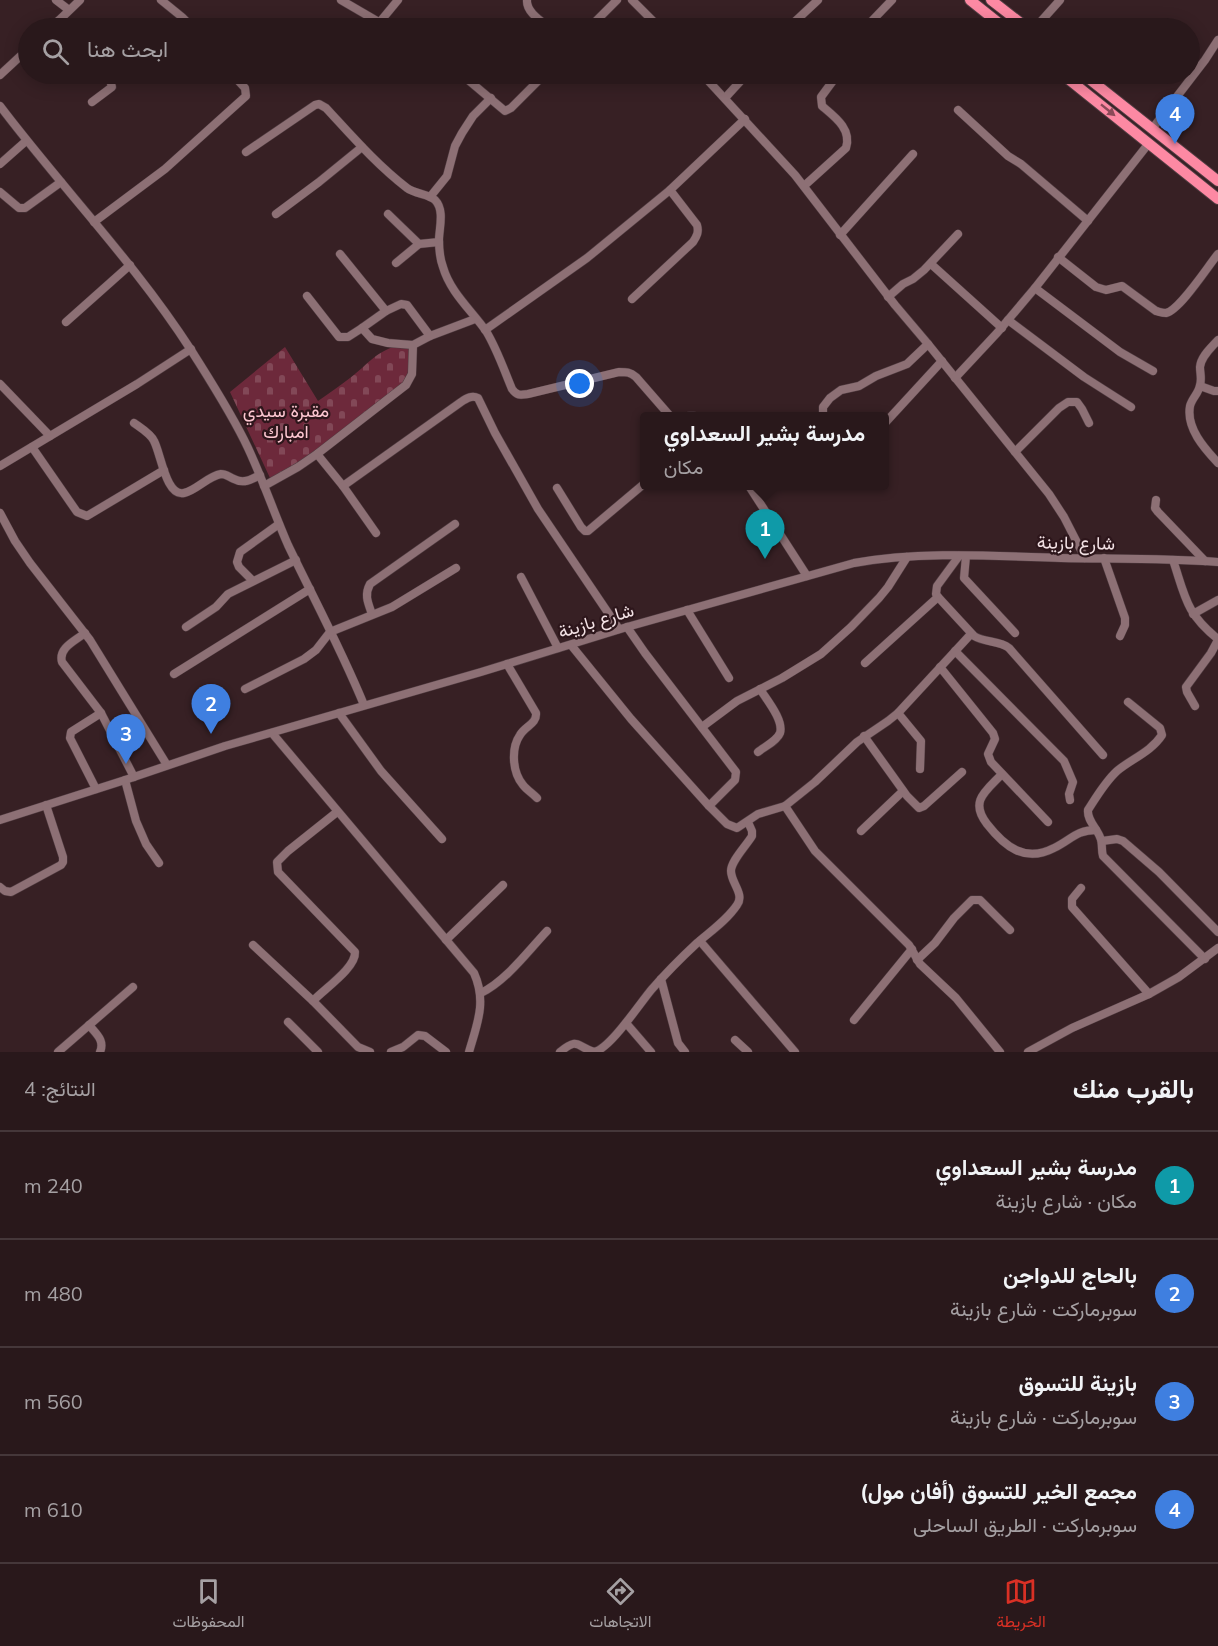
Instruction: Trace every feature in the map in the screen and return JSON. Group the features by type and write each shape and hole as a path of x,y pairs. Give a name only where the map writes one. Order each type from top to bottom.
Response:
{"highway":[{"path":"970,0 992,18"},
{"path":"990,0 1014,18"},
{"path":"1075,84 1218,199"},
{"path":"1096,84 1218,180"}],"street":[{"path":"56,0 69,10"},
{"path":"61,18 80,0"},
{"path":"161,0 183,18"},
{"path":"341,0 371,18"},
{"path":"383,18 398,0"},
{"path":"527,0 528,10 538,18"},
{"path":"599,18 617,0"},
{"path":"632,0 650,18"},
{"path":"799,18 818,0"},
{"path":"875,18 892,0"},
{"path":"1044,18 1060,0"},
{"path":"1200,67 1218,40"},
{"path":"0,75 18,58"},
{"path":"92,102 112,87 111,84"},
{"path":"94,222 165,169 242,100 247,92 241,84"},
{"path":"474,84 503,110 508,111 535,84"},
{"path":"712,84 804,186 888,297 1015,452 1059,508 1085,558"},
{"path":"725,98 738,84"},
{"path":"804,186 846,148 849,141 845,129 820,102 831,84"},
{"path":"1152,129 1187,84"},
{"path":"430,197 447,176 455,146 462,133 473,116 491,98"},
{"path":"246,152 315,105 319,104 326,108 383,168 414,193 436,201 440,209 439,242 446,276 485,330 515,394 528,394 627,372 636,377 666,412"},
{"path":"0,106 164,310 237,426 260,475 279,524 350,670 364,705"},
{"path":"958,110 1008,156 1021,164 1088,221"},
{"path":"485,330 587,258 670,190 745,119"},
{"path":"0,164 26,141"},
{"path":"955,378 1002,328 1149,143"},
{"path":"276,214 362,147"},
{"path":"840,235 914,154"},
{"path":"0,192 19,208 25,208 60,182"},
{"path":"632,299 698,235 697,225 670,190"},
{"path":"388,214 419,244"},
{"path":"888,297 903,284 916,278 958,234"},
{"path":"396,262 419,244 439,242"},
{"path":"1059,257 1096,287 1106,290 1122,286 1162,313 1170,311 1184,298 1218,254"},
{"path":"340,255 386,311"},
{"path":"931,264 1002,328"},
{"path":"66,322 130,265"},
{"path":"1035,288 1120,352 1153,371"},
{"path":"307,296 339,337 348,337 386,311 401,304 407,305 430,336"},
{"path":"362,328 372,339 413,345 475,319"},
{"path":"1008,320 1084,377 1131,407"},
{"path":"1218,340 1201,361 1200,386 1190,407 1192,423 1202,444 1218,463"},
{"path":"823,412 823,407 830,398 841,390 859,386 876,376 907,364 928,344"},
{"path":"264,486 317,454 406,385 412,374 413,345"},
{"path":"0,466 190,350"},
{"path":"889,419 942,361"},
{"path":"0,384 50,436"},
{"path":"1200,386 1218,391"},
{"path":"343,486 461,402 469,397 478,398 538,509 623,628 645,653 736,772 735,780 709,806"},
{"path":"1015,452 1059,408 1068,402 1077,402 1089,423"},
{"path":"134,423 153,439 173,490 178,493 185,493 223,474 242,482 260,475"},
{"path":"32,447 77,512 87,516 164,470"},
{"path":"317,454 376,533"},
{"path":"557,488 581,527 588,531 640,487"},
{"path":"752,490 807,576"},
{"path":"1156,500 1155,508 1158,512 1205,561"},
{"path":"0,513 15,542 30,563 86,633 167,765"},
{"path":"253,581 239,567 240,552 279,524"},
{"path":"372,614 366,597 370,584 455,524"},
{"path":"963,556 937,586 938,597 970,634 980,640 1000,643 1009,648 1103,755"},
{"path":"963,556 964,578 1015,633"},
{"name":"شارع بازينة","path":"0,820 225,746 623,628 854,563 907,557 963,556 1218,562"},
{"path":"702,727 737,701 782,678 821,654 879,598 907,557"},
{"path":"1104,558 1125,618 1125,625 1120,636"},
{"path":"186,627 216,607 228,594 296,560"},
{"path":"1173,560 1193,614 1200,624 1218,639 1211,653 1186,687 1195,706"},
{"path":"245,689 304,659 316,650 330,632 392,607 456,568"},
{"path":"521,577 558,648"},
{"path":"174,674 310,590"},
{"path":"865,663 938,597"},
{"path":"1193,614 1218,600"},
{"path":"687,610 729,678"},
{"path":"86,633 62,651 60,657 101,713 134,777"},
{"path":"571,645 631,719 709,806 727,824 737,828 758,814 785,806 815,782 864,736 898,712 970,634"},
{"path":"955,651 1065,763 1073,782 1069,794 1070,800"},
{"path":"507,664 536,712 536,718 520,734 515,746 514,759 518,778 523,786 537,798"},
{"path":"940,667 993,733 994,739 988,751 988,757 1048,822"},
{"path":"758,753 780,734 779,718 760,689"},
{"path":"1128,702 1160,728 1162,735 1152,746 1104,784 1087,813 1102,841 1103,856 1205,959"},
{"path":"898,712 921,741 920,769"},
{"path":"96,789 70,735 71,732 101,713"},
{"path":"339,713 381,771 442,839"},
{"path":"273,733 474,973 481,993 469,1052"},
{"path":"864,736 916,807 921,808 962,772"},
{"path":"1002,774 979,800 979,808 986,823 1001,840 1014,850 1025,854 1042,853 1055,848 1079,832 1096,830"},
{"path":"125,780 136,821 146,844 159,863"},
{"path":"861,831 903,791"},
{"path":"0,887 11,892 61,866 63,857 46,805"},
{"path":"785,806 815,851 912,949 917,960 956,998 1000,1052"},
{"path":"313,1000 354,961 356,955 354,950 278,872 277,862 338,812"},
{"path":"560,1052 574,1043 590,1051 597,1051 626,1023 661,980 739,904 739,894 731,876 731,870 732,864 752,836 748,822"},
{"path":"1102,841 1117,839 1123,841 1174,886 1218,932"},
{"path":"446,940 503,885"},
{"path":"1080,888 1072,898 1072,907 1149,994"},
{"path":"917,960 972,900 980,900 1010,930"},
{"path":"481,993 500,980 547,931"},
{"path":"700,940 795,1052"},
{"path":"253,945 313,1000 355,1050 370,1052"},
{"path":"1028,1052 1072,1028 1149,994 1179,977 1218,948"},
{"path":"854,1020 912,949"},
{"path":"661,980 678,1043 685,1052"},
{"path":"58,1052 133,987"},
{"path":"288,1022 318,1052"},
{"path":"626,1023 651,1052"},
{"path":"89,1025 101,1038 100,1052"},
{"path":"391,1052 421,1035 447,1052"},
{"path":"735,1040 748,1052"}],"green space":[{"name":"مقبرة سيدي امبارك","path":"399,345 414,349 410,379 294,468 270,478 230,392 285,347 318,401 377,355"}],"place":[{"name":"مجمع الخير للتسوق (أفان مول)","path":"1175,144"},
{"name":"مدرسة بشير السعداوي","path":"765,559"},
{"name":"بالحاج للدواجن","path":"211,734"},
{"name":"بازينة للتسوق","path":"126,764"}]}
